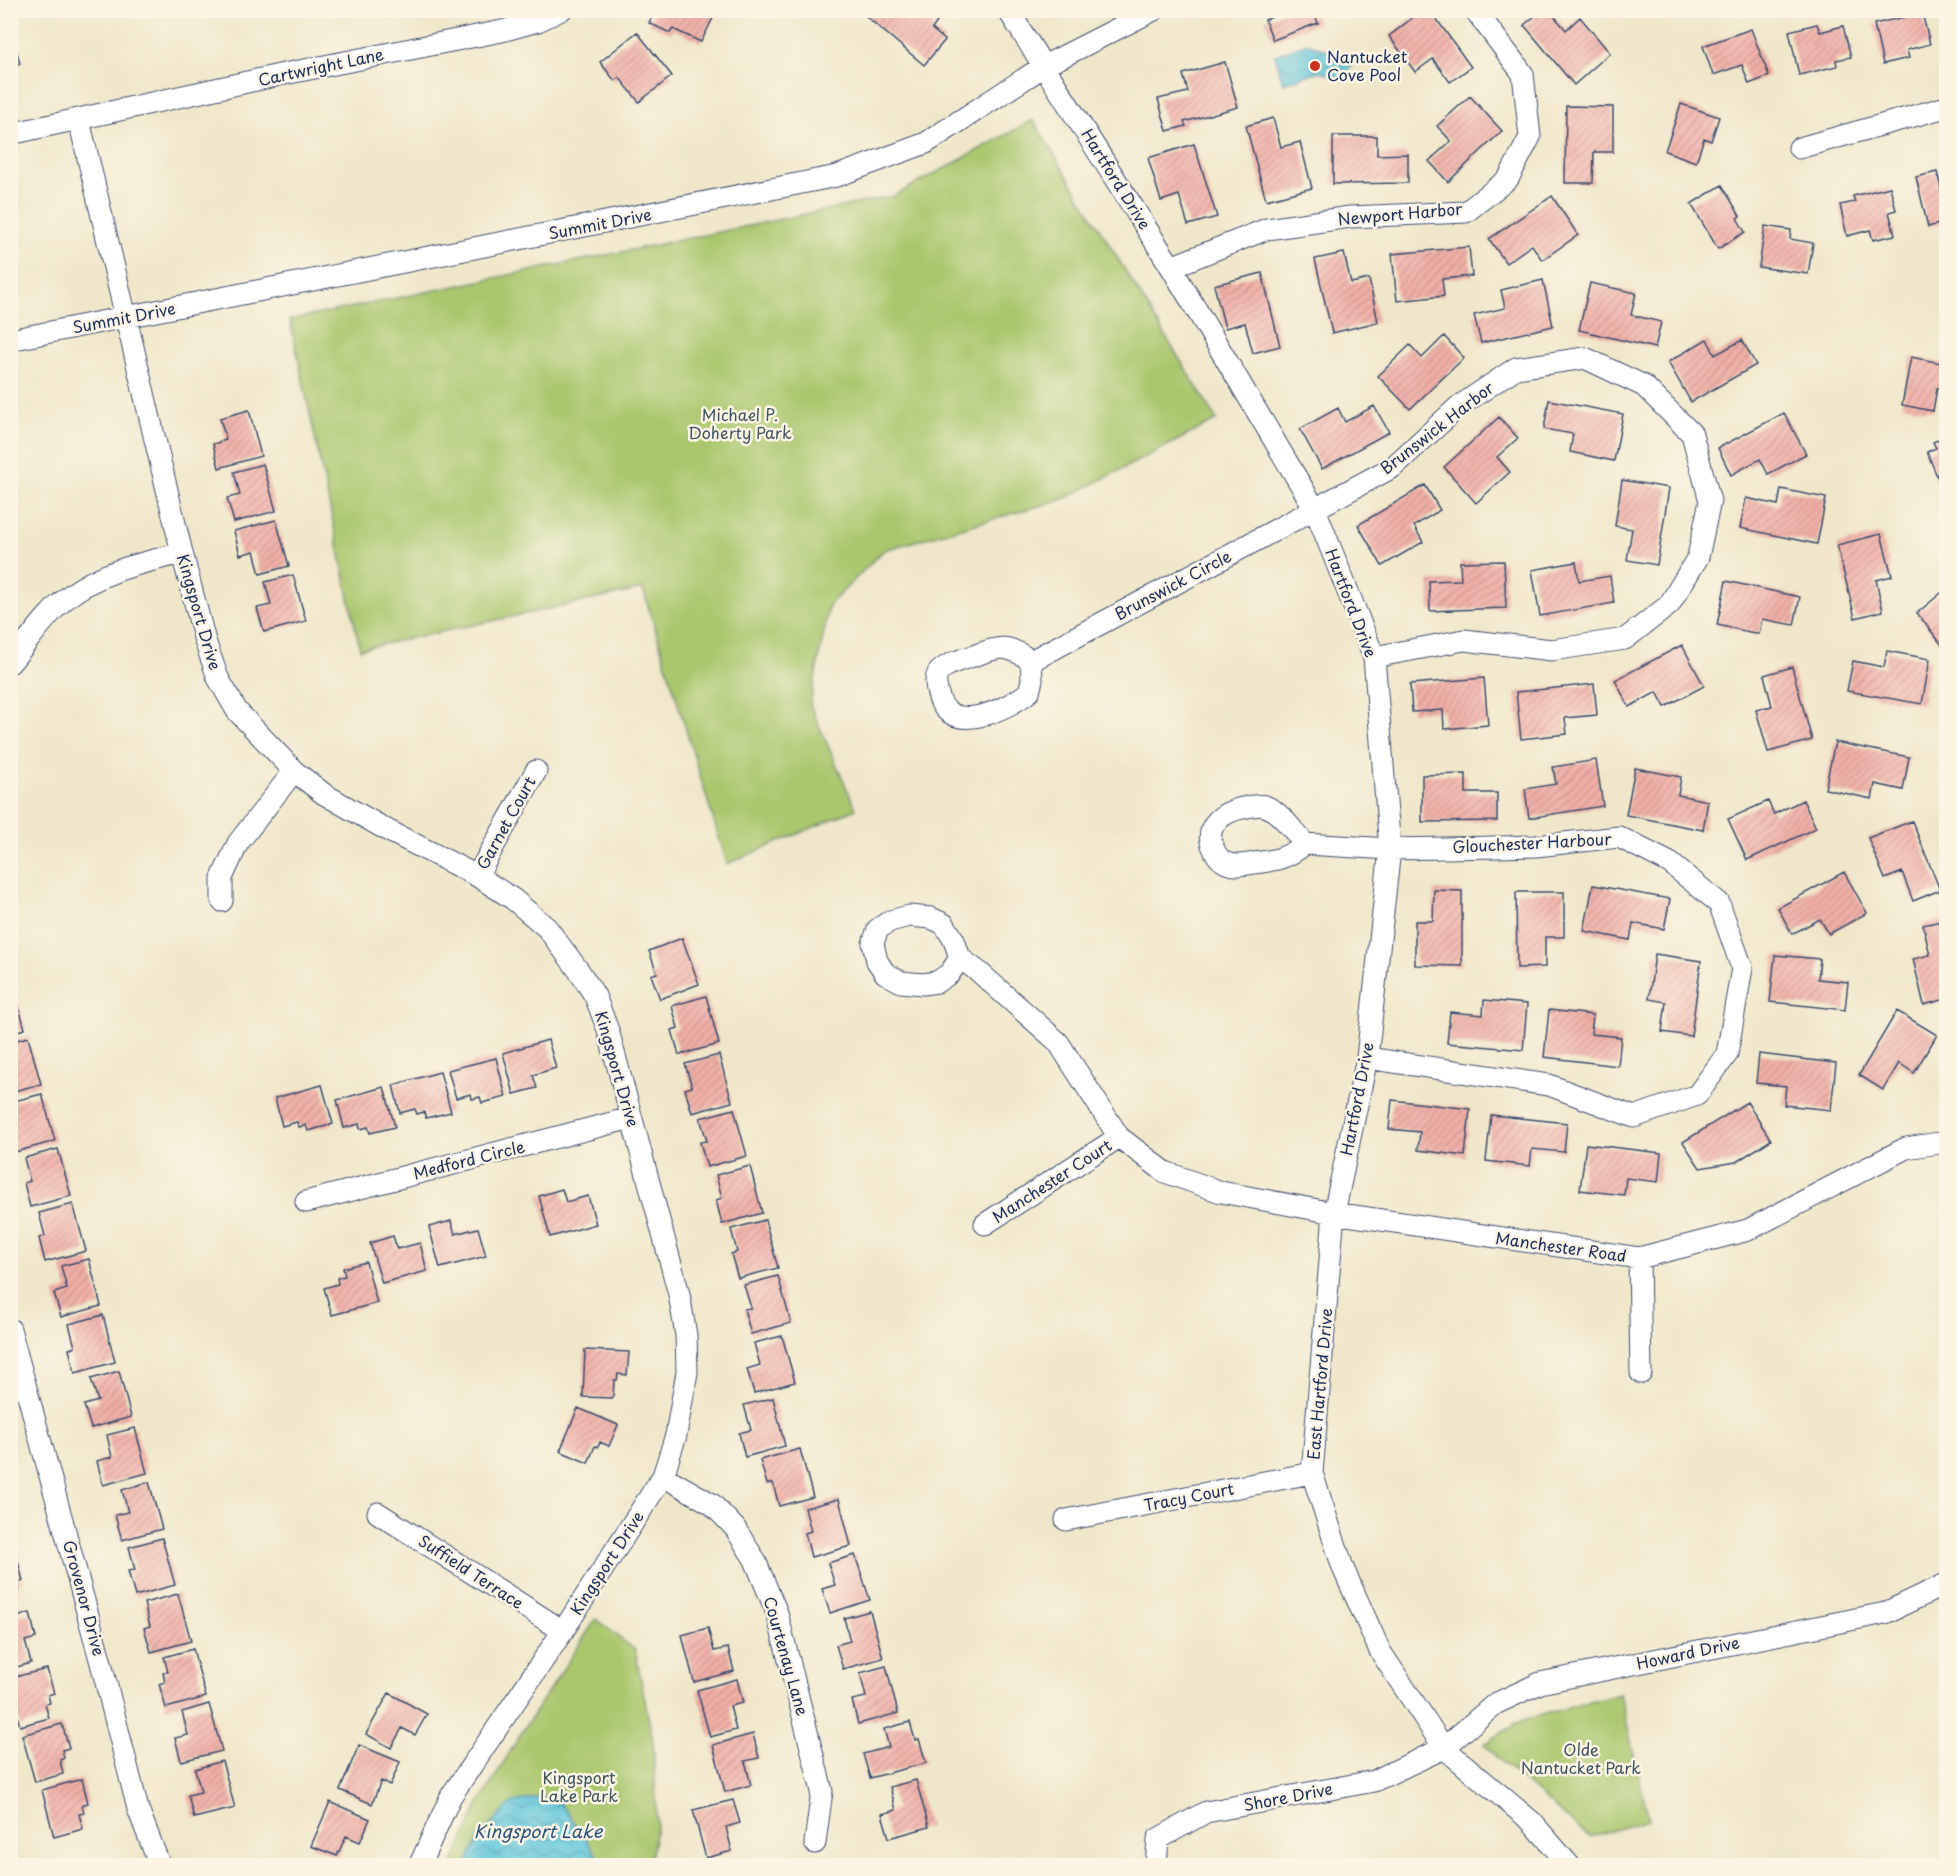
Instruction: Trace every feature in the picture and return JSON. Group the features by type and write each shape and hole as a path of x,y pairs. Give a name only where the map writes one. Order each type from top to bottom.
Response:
{"street":[{"name":"Cartwright Lane","path":"10,134 284,74 502,31 538,21 561,10"},
{"name":"Hartford Drive","path":"1008,10 1171,267 1315,509 1374,657 1389,849 1367,1058 1334,1213"},
{"name":"Summit Drive","path":"10,340 837,176 926,143 1044,66 1155,10"},
{"name":"Newport Harbor","path":"1171,267 1267,229 1350,218 1466,212 1508,179 1530,137 1523,74 1475,10"},
{"path":"1799,148 1947,107"},
{"name":"Kingsport Drive","path":"79,120 182,553 205,641 218,678 237,711 294,771 324,794 387,830 477,876 513,899 548,928 595,996 605,1021 679,1294 686,1335 687,1372 676,1434 663,1476 563,1632 450,1796 419,1866"},
{"name":"Brunswick Harbor","path":"1315,509 1393,467 1458,407 1516,368 1585,358 1644,386 1692,434 1710,501 1698,557 1669,605 1624,639 1552,650 1464,640 1374,657"},
{"name":"Brunswick Circle","path":"1031,661 1315,509"},
{"path":"10,663 68,597 99,578 118,570 182,553"},
{"path":"996,647 1008,648 1031,661 1032,680 1029,692 1018,700 972,718 960,718 947,713 940,704 935,684 938,674 945,667 996,647"},
{"path":"222,901 222,878 238,843 294,771"},
{"name":"Garnet Court","path":"477,876 536,771"},
{"name":"Glouchester Harbour","path":"1305,844 1389,849 1536,846 1619,837 1670,864 1719,903 1742,968 1727,1054 1697,1095 1634,1117 1549,1085 1367,1058"},
{"path":"960,958 1058,1042 1119,1137"},
{"name":"Medford Circle","path":"306,1202 632,1118"},
{"name":"Manchester Road","path":"1119,1137 1165,1172 1221,1192 1334,1213 1639,1258 1748,1230 1906,1148 1947,1142"},
{"name":"Manchester Court","path":"985,1224 1119,1137"},
{"name":"East Hartford Drive","path":"1334,1213 1312,1473 1343,1568 1380,1651 1444,1748 1532,1822 1570,1866"},
{"path":"1639,1258 1641,1373"},
{"name":"Grovenor Drive","path":"10,1329 101,1663 138,1809 160,1866"},
{"name":"Tracy Court","path":"1066,1520 1312,1473"},
{"name":"Courtenay Lane","path":"663,1476 712,1504 735,1528 756,1560 777,1613 822,1791 815,1843"},
{"name":"Suffield Terrace","path":"378,1513 563,1632"},
{"name":"Howard Drive","path":"1444,1748 1495,1704 1540,1683 1885,1613 1947,1584"},
{"name":"Shore Drive","path":"1156,1866 1158,1839 1206,1812 1374,1780 1444,1748"}],"green space":[{"name":"Michael P. Doherty Park","path":"1033,120 1217,420 1064,499 884,550 829,605 810,705 856,809 727,864 643,589 360,649 290,320 894,196"},
{"name":"Kingsport Lake Park","path":"596,1619 635,1650 653,1741 657,1822 649,1865 452,1866 479,1804 523,1730"},
{"name":"Olde Nantucket Park","path":"1620,1694 1649,1820 1589,1837 1498,1759 1484,1744 1523,1720"}],"water":[{"name":"Nantucket Cove Pool","path":"1307,43 1354,61 1344,80 1320,71 1283,83 1275,55"},
{"name":"Kingsport Lake","path":"543,1797 560,1803 603,1865 466,1865 480,1836 513,1802"}],"building":[{"path":"655,10 717,10 701,42 673,29 670,33 649,23"},
{"path":"872,10 929,10 939,19 932,29 945,40 924,65 867,17"},
{"path":"1288,10 1313,10 1318,23 1273,40 1265,20"},
{"path":"1423,10 1430,10 1471,67 1450,82 1433,59 1415,72 1389,36"},
{"path":"1542,10 1549,10 1566,30 1580,17 1610,53 1574,85 1524,25"},
{"path":"1922,13 1930,44 1907,50 1909,58 1883,64 1874,24"},
{"path":"1817,24 1820,32 1843,26 1851,57 1836,60 1837,66 1799,75 1789,31"},
{"path":"10,25 20,64 10,66"},
{"path":"1751,29 1769,76 1749,84 1742,65 1713,75 1703,46"},
{"path":"637,32 672,76 639,102 619,77 615,81 600,62"},
{"path":"1225,62 1238,107 1184,122 1186,126 1167,131 1158,99 1188,92 1183,74"},
{"path":"1470,96 1502,131 1448,182 1429,161 1451,141 1437,126"},
{"path":"1681,104 1719,117 1711,141 1704,138 1696,162 1665,151"},
{"path":"1566,106 1613,107 1613,152 1594,152 1593,183 1565,183"},
{"path":"1273,118 1281,147 1300,142 1312,188 1266,200 1246,126"},
{"path":"1333,136 1377,136 1377,155 1408,154 1408,183 1333,184"},
{"path":"1194,144 1217,217 1188,225 1179,195 1161,201 1148,158"},
{"path":"1937,172 1942,192 1946,191 1946,222 1928,227 1916,177"},
{"path":"1722,185 1740,216 1737,218 1745,232 1718,249 1691,204"},
{"path":"1890,187 1896,210 1889,212 1895,235 1873,240 1870,230 1847,236 1840,205 1855,202 1853,196"},
{"path":"1552,196 1578,235 1542,260 1532,245 1506,263 1489,239"},
{"path":"1765,226 1791,230 1790,239 1813,243 1808,274 1759,267"},
{"path":"1469,247 1472,276 1442,279 1444,296 1397,301 1392,254"},
{"path":"1344,253 1351,283 1369,279 1378,322 1332,333 1315,259"},
{"path":"1262,273 1280,346 1253,353 1245,323 1225,328 1214,285"},
{"path":"1543,280 1553,326 1481,343 1474,315 1505,308 1501,290"},
{"path":"1590,283 1636,293 1631,315 1661,322 1655,348 1579,330"},
{"path":"1444,336 1464,358 1410,409 1378,376 1410,345 1422,358"},
{"path":"1707,339 1715,355 1742,340 1756,365 1691,402 1668,362"},
{"path":"1911,357 1946,364 1946,390 1937,388 1933,411 1902,405"},
{"path":"1549,400 1623,414 1614,461 1570,452 1573,434 1544,429"},
{"path":"1374,406 1389,432 1322,469 1300,429 1338,408 1345,422"},
{"path":"249,410 261,456 219,468 213,444 226,440 220,418"},
{"path":"1784,413 1806,454 1768,474 1760,459 1731,475 1718,448"},
{"path":"1499,417 1518,438 1497,457 1510,472 1476,503 1444,467"},
{"path":"1946,436 1946,498 1927,452 1936,448 1933,442"},
{"path":"263,464 276,511 234,522 227,498 240,495 234,472"},
{"path":"1622,480 1669,488 1657,565 1627,560 1632,529 1615,526"},
{"path":"1425,485 1440,510 1414,526 1423,542 1382,566 1358,525"},
{"path":"1781,489 1826,498 1817,544 1740,528 1746,498 1778,505"},
{"path":"276,520 289,566 260,574 254,551 240,555 234,531"},
{"path":"1881,534 1892,576 1876,580 1883,611 1855,618 1837,545"},
{"path":"1504,561 1506,608 1430,611 1429,581 1461,580 1460,562"},
{"path":"1576,562 1579,581 1610,576 1614,603 1540,616 1532,570"},
{"path":"293,575 306,621 264,632 257,608 271,605 265,582"},
{"path":"1726,581 1800,597 1794,625 1762,619 1759,634 1717,625"},
{"path":"1946,589 1946,650 1917,613"},
{"path":"1682,645 1704,686 1665,707 1657,692 1629,707 1615,680"},
{"path":"1887,651 1930,659 1922,704 1847,691 1853,661 1884,667"},
{"path":"1792,667 1812,740 1768,752 1756,710 1772,706 1764,675"},
{"path":"1484,678 1488,725 1444,729 1443,710 1412,712 1410,684"},
{"path":"1594,684 1597,715 1565,718 1567,734 1521,739 1516,692"},
{"path":"1835,742 1909,757 1903,790 1875,784 1872,799 1825,789"},
{"path":"1596,760 1603,806 1529,818 1525,789 1556,784 1553,767"},
{"path":"1635,768 1681,777 1678,795 1708,801 1703,830 1626,815"},
{"path":"1466,774 1466,793 1497,793 1497,821 1422,822 1422,775"},
{"path":"1803,800 1816,828 1747,860 1728,819 1768,801 1774,814"},
{"path":"1912,821 1940,890 1913,901 1902,872 1885,879 1868,838"},
{"path":"1844,872 1867,913 1829,934 1820,919 1792,934 1778,908"},
{"path":"1593,885 1670,899 1664,929 1633,923 1630,940 1584,931"},
{"path":"1434,890 1462,891 1462,966 1415,965 1415,921 1433,921"},
{"path":"1516,892 1564,892 1564,937 1545,937 1545,967 1517,968"},
{"path":"1946,920 1946,999 1924,1005 1913,959 1930,955 1923,925"},
{"path":"682,938 699,984 660,999 651,975 657,973 649,951"},
{"path":"1655,954 1701,961 1691,1036 1662,1032 1666,1002 1649,999"},
{"path":"1775,955 1820,959 1818,979 1848,982 1845,1010 1770,1002"},
{"path":"10,982 12,982 25,1029 10,1033"},
{"path":"706,996 719,1044 679,1055 672,1030 678,1028 672,1006"},
{"path":"1484,1000 1527,1004 1523,1050 1447,1043 1450,1012 1483,1015"},
{"path":"1549,1010 1593,1015 1591,1034 1621,1037 1618,1066 1544,1057"},
{"path":"1897,1011 1937,1035 1914,1073 1899,1063 1883,1090 1859,1075"},
{"path":"28,1037 41,1084 10,1092 10,1042"},
{"path":"548,1040 556,1068 533,1075 537,1088 514,1094 503,1053"},
{"path":"1759,1054 1836,1063 1831,1110 1784,1105 1786,1086 1756,1083"},
{"path":"719,1055 732,1102 692,1113 685,1089 692,1087 685,1064"},
{"path":"496,1058 506,1097 482,1103 480,1097 472,1099 471,1094 456,1098 448,1070"},
{"path":"440,1072 451,1112 426,1118 424,1112 417,1114 415,1109 400,1113 393,1085"},
{"path":"322,1085 333,1124 308,1131 306,1125 299,1127 297,1122 282,1126 275,1098"},
{"path":"384,1087 395,1127 370,1133 368,1127 360,1129 359,1124 344,1128 337,1100"},
{"path":"42,1094 55,1141 15,1152 10,1137 10,1127 14,1126 10,1102"},
{"path":"1392,1100 1470,1109 1465,1156 1418,1150 1420,1132 1389,1129"},
{"path":"1747,1102 1771,1140 1736,1162 1700,1168 1683,1142"},
{"path":"734,1109 747,1156 707,1167 700,1142 707,1141 700,1118"},
{"path":"1491,1115 1567,1123 1564,1152 1532,1149 1530,1166 1486,1161"},
{"path":"1586,1144 1661,1153 1658,1182 1626,1178 1624,1195 1580,1190"},
{"path":"58,1149 71,1196 30,1207 24,1183 30,1181 24,1158"},
{"path":"750,1166 762,1213 722,1224 716,1200 722,1198 716,1175"},
{"path":"562,1189 566,1202 588,1196 596,1224 550,1237 539,1196"},
{"path":"73,1204 86,1251 45,1262 39,1238 45,1236 39,1213"},
{"path":"765,1220 778,1268 738,1278 731,1254 737,1252 731,1229"},
{"path":"451,1221 455,1234 478,1228 486,1256 440,1268 429,1227"},
{"path":"393,1236 397,1249 420,1243 427,1271 382,1283 370,1243"},
{"path":"89,1259 101,1306 61,1317 54,1293 67,1289 61,1266"},
{"path":"366,1262 377,1303 332,1315 324,1288 338,1284 337,1278 345,1276 343,1268"},
{"path":"778,1276 791,1323 751,1334 744,1309 751,1308 744,1285"},
{"path":"103,1315 115,1362 75,1373 69,1349 75,1347 69,1324"},
{"path":"782,1336 795,1382 754,1393 747,1369 760,1365 754,1343"},
{"path":"585,1350 629,1352 627,1375 618,1374 617,1380 614,1380 613,1398 583,1397"},
{"path":"119,1371 131,1417 91,1428 84,1405 98,1401 91,1379"},
{"path":"773,1398 785,1446 745,1457 739,1433 751,1430 744,1405"},
{"path":"578,1408 618,1425 609,1446 600,1442 598,1447 595,1446 588,1463 560,1451"},
{"path":"135,1428 147,1473 103,1485 97,1461 112,1457 107,1435"},
{"path":"800,1449 813,1497 779,1506 773,1483 767,1484 760,1460"},
{"path":"149,1482 162,1529 122,1540 115,1515 128,1512 122,1490"},
{"path":"839,1499 851,1546 811,1557 805,1533 811,1531 805,1508"},
{"path":"162,1538 175,1585 135,1596 128,1571 135,1570 129,1547"},
{"path":"855,1555 870,1600 830,1613 822,1589 835,1585 828,1563"},
{"path":"17,1557 23,1581 17,1583 19,1591 15,1593 18,1607 10,1609 10,1559"},
{"path":"178,1594 191,1641 151,1652 144,1628 150,1626 144,1603"},
{"path":"870,1611 883,1658 843,1669 836,1645 850,1641 844,1618"},
{"path":"30,1613 36,1638 25,1641 31,1663 10,1669 10,1619"},
{"path":"708,1628 714,1651 728,1648 734,1671 694,1682 682,1635"},
{"path":"193,1649 206,1697 166,1708 159,1684 165,1682 163,1673 168,1672 164,1657"},
{"path":"886,1666 898,1713 858,1724 852,1700 866,1697 860,1673"},
{"path":"47,1669 54,1693 48,1695 50,1703 45,1704 49,1718 20,1726 10,1692 10,1678"},
{"path":"737,1679 743,1703 730,1706 736,1730 710,1737 697,1690"},
{"path":"389,1693 427,1714 415,1735 402,1728 391,1748 366,1734"},
{"path":"209,1704 222,1751 181,1761 175,1738 188,1735 182,1712"},
{"path":"910,1722 915,1740 919,1739 926,1763 870,1778 863,1754 889,1747 884,1729"},
{"path":"62,1724 69,1748 62,1750 64,1758 60,1760 63,1774 35,1782 22,1735"},
{"path":"753,1734 759,1758 745,1761 751,1785 725,1792 713,1745"},
{"path":"359,1745 400,1762 390,1785 381,1781 372,1804 340,1790"},
{"path":"222,1761 235,1808 194,1818 188,1795 201,1792 195,1769"},
{"path":"82,1779 88,1803 82,1805 84,1813 79,1814 83,1829 54,1837 42,1790"},
{"path":"916,1780 929,1827 889,1838 882,1814 896,1810 890,1787"},
{"path":"733,1800 740,1823 726,1827 732,1851 706,1858 693,1810"},
{"path":"330,1802 370,1819 360,1842 346,1836 337,1856 311,1846"}],"place":[{"name":"Nantucket Cove Pool","path":"1315,66"}]}
